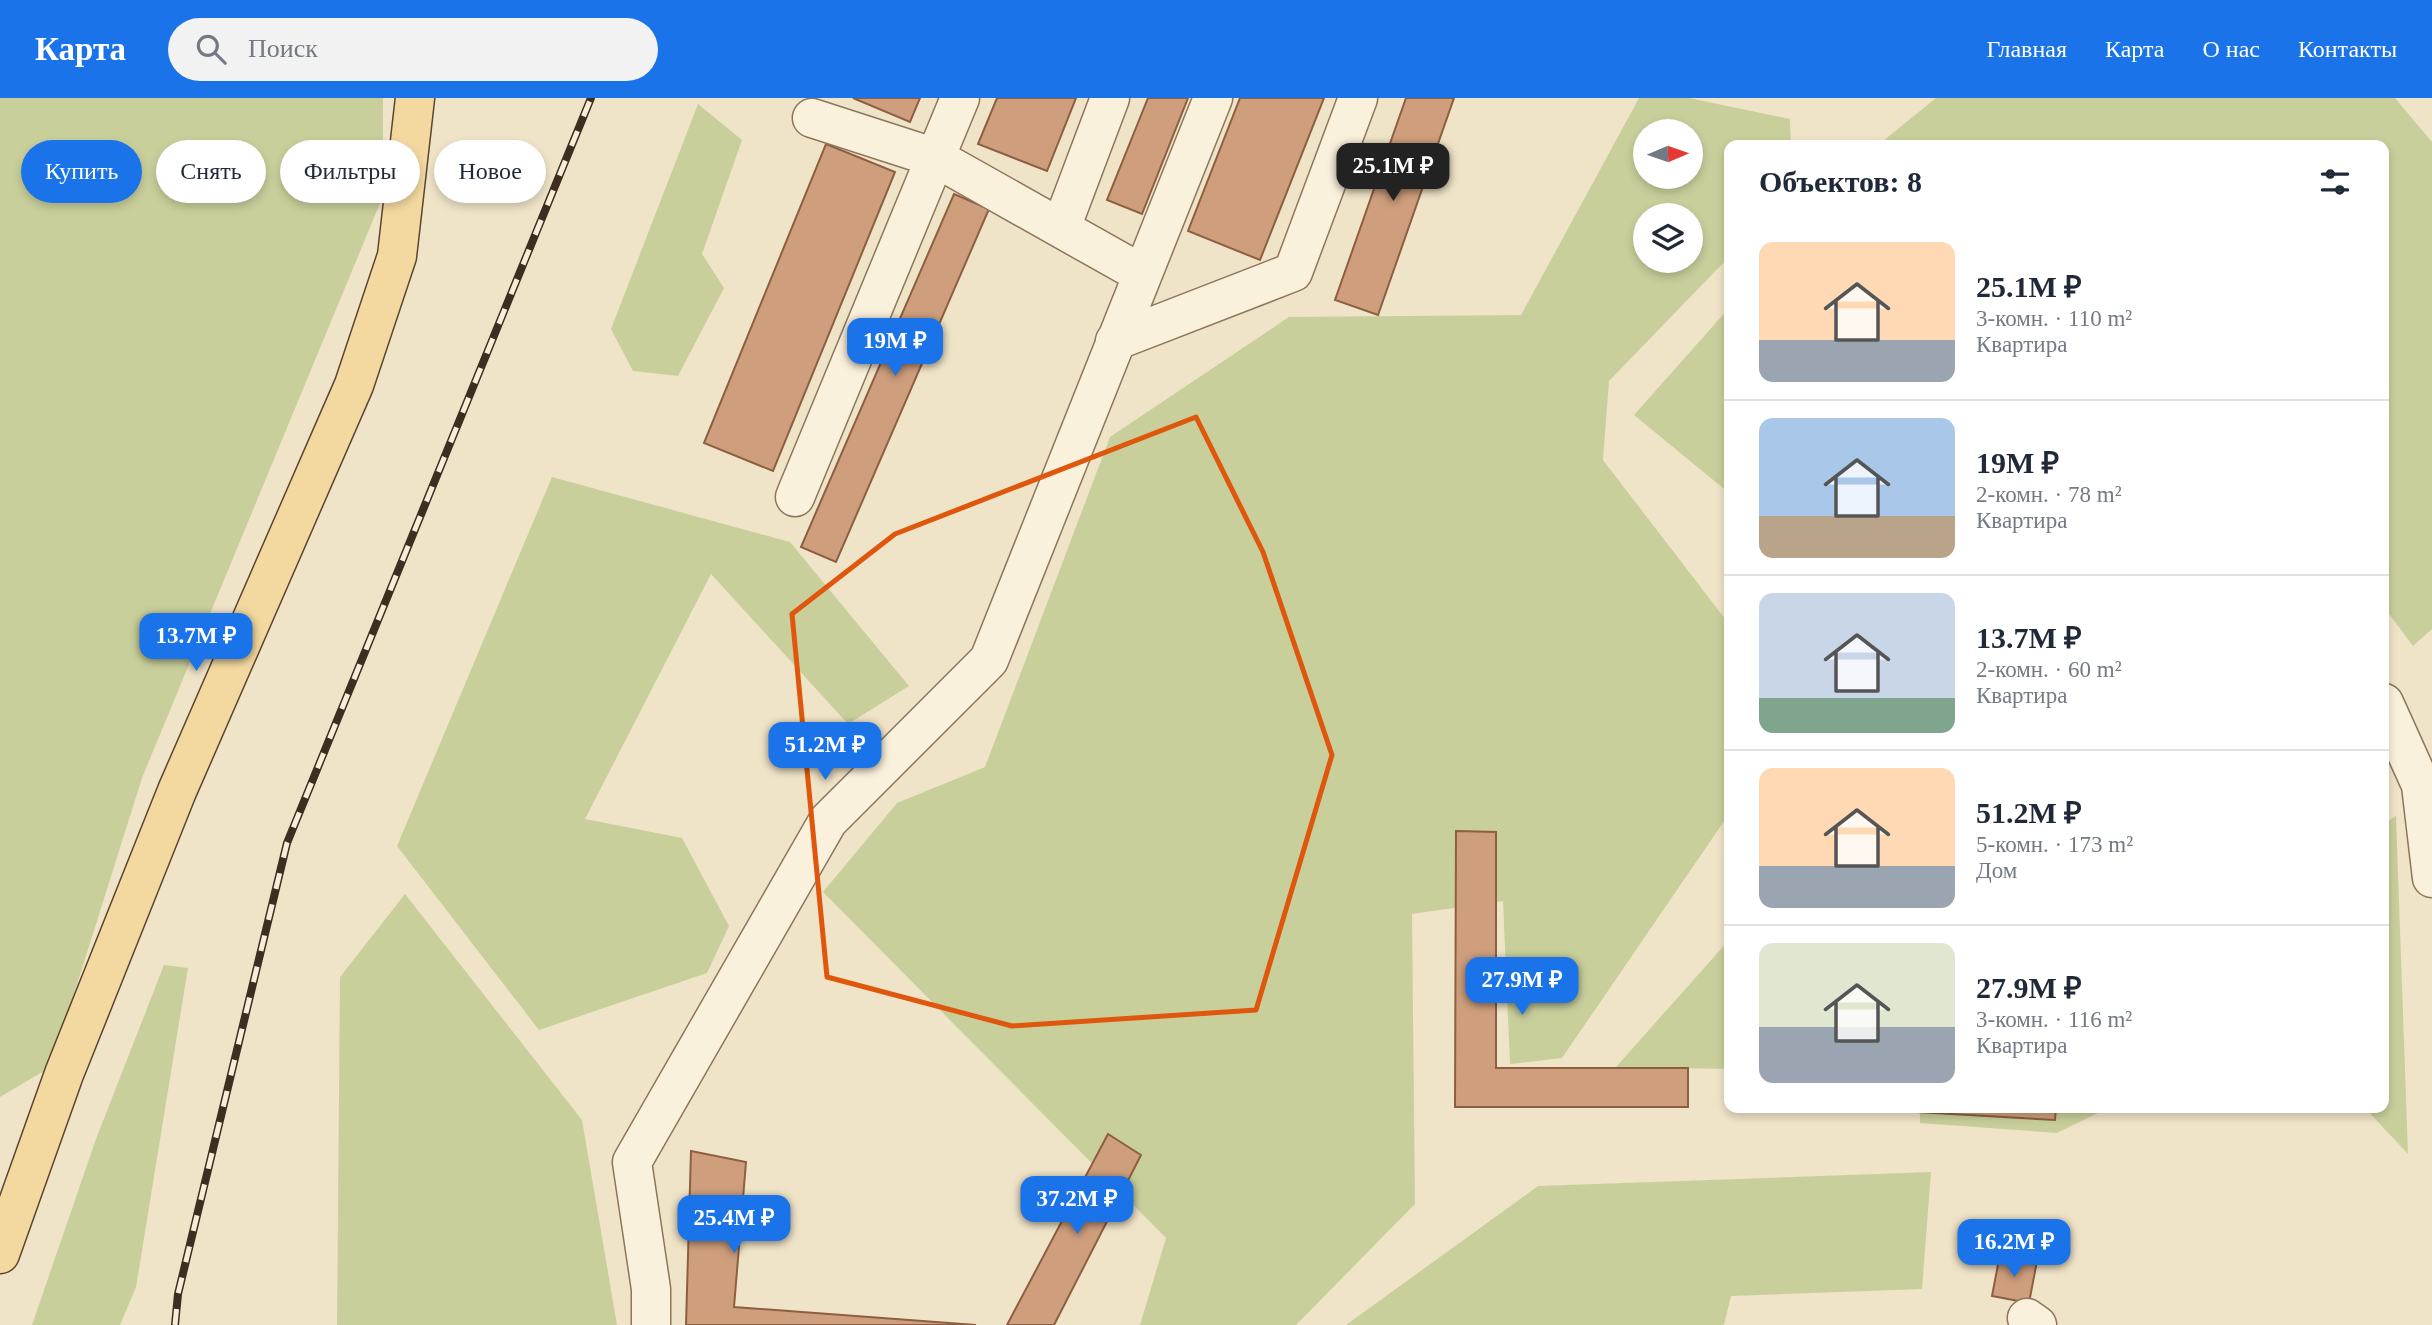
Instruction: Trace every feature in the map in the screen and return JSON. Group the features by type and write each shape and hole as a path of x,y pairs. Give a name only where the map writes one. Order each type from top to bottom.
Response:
{"main road":[{"path":"0,1254 64,1074 177,791 354,385 397,256 415,98"}],"street":[{"path":"795,497 960,98"},
{"path":"1061,228 1110,98"},
{"path":"650,1325 651,1289 632,1162 828,821 989,660 1213,98"},
{"path":"1115,341 1293,272 1358,98"},
{"path":"812,118 936,158 1142,274"},
{"path":"2389,714 2421,785 2432,878"}],"highlighted area":[{"path":"1196,417 1263,552 1332,755 1256,1010 1012,1026 827,977 792,614 895,534"}],"green space":[{"path":"0,98 383,98 383,140 280,140 280,203 380,203 142,778 51,1067 0,1097"},
{"path":"1639,98 1689,98 1790,119 1791,140 1724,140 1724,262 1609,381 1603,460 1724,617 1724,821 1562,1058 1510,1064 1503,901 1412,914 1415,1204 1296,1325 1140,1325 1166,1238 823,892 897,803 985,767 1110,437 1289,317 1521,315"},
{"path":"1936,98 2395,98 2432,142 2432,629 2413,646 2389,614 2389,140 1884,140"},
{"path":"698,104 742,140 702,254 724,288 678,376 633,371 611,329"},
{"path":"1724,314 1724,489 1634,415"},
{"path":"552,477 790,542 909,686 848,724 711,574 585,819 682,838 729,926 707,973 539,1030 397,846"},
{"path":"2396,816 2408,1154 2370,1113 2389,1113 2389,821"},
{"path":"405,894 582,1120 617,1325 337,1325 340,977"},
{"path":"1724,946 1724,1069 1616,1067"},
{"path":"164,965 188,968 136,1287 120,1325 32,1325 96,1139"},
{"path":"1920,1113 2098,1113 2057,1133 1920,1123"},
{"path":"1931,1172 1922,1289 1731,1296 1724,1325 1346,1325 1538,1186"}],"building":[{"path":"853,98 920,98 910,122"},
{"path":"997,98 1076,98 1047,171 978,144"},
{"path":"1148,98 1188,98 1142,214 1107,200"},
{"path":"1240,98 1324,98 1260,260 1188,231"},
{"path":"1406,98 1454,98 1378,315 1335,300"},
{"path":"826,144 895,172 773,471 704,443"},
{"path":"954,194 989,209 836,562 801,547"},
{"path":"1456,831 1496,832 1496,1068 1688,1068 1688,1107 1455,1107"},
{"path":"1934,1113 2056,1113 2055,1120"},
{"path":"1108,1134 1141,1155 1054,1325 1007,1325"},
{"path":"691,1151 746,1162 734,1307 976,1325 686,1325"},
{"path":"2000,1254 2037,1261 2029,1303 1992,1296"}],"railway":[{"path":"175,1325 178,1294 287,843 591,98"}]}
